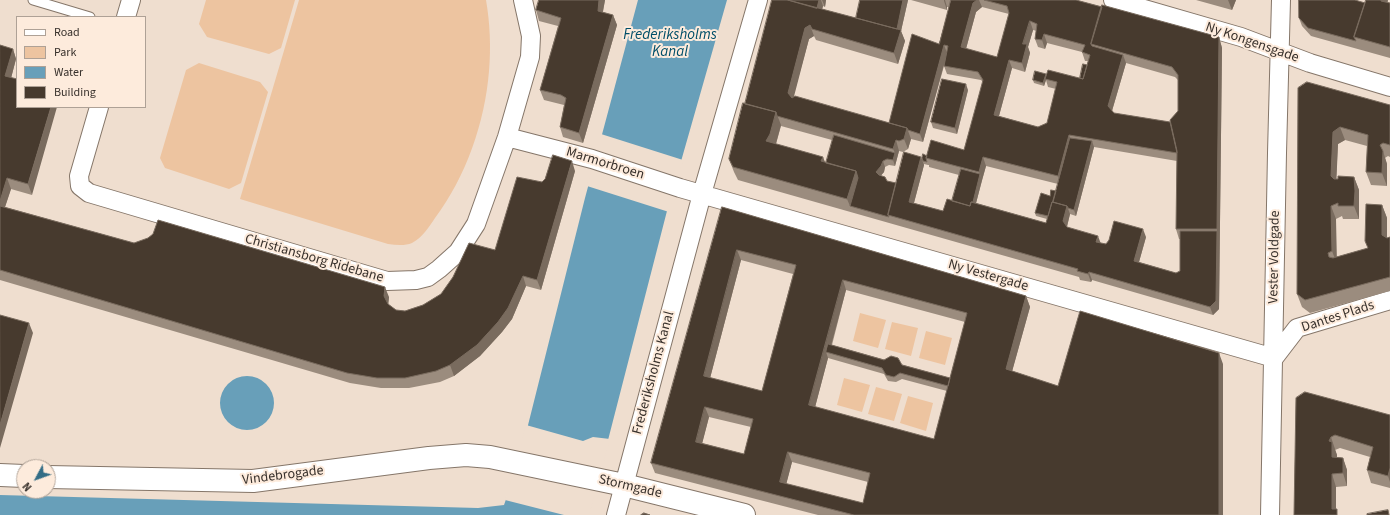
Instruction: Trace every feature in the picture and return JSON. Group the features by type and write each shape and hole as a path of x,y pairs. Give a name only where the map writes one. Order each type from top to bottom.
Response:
{"street":[{"path":"126,16 131,0"},
{"name":"Christiansborg Ridebane","path":"99,108 79,176 80,186 90,193 387,281 416,280 428,277 440,269 458,252 476,224 507,137 530,57 531,36 523,0"},
{"name":"Frederiksholms Kanal","path":"616,515 702,194 758,0"},
{"name":"Ny Kongensgade","path":"1113,0 1241,37 1281,52 1390,87"},
{"name":"Vester Voldgade","path":"1270,515 1274,358 1276,153 1282,0"},
{"name":"Marmorbroen","path":"507,137 592,159 702,194"},
{"name":"Ny Vestergade","path":"702,194 1274,358"},
{"name":"Dantes Plads","path":"1274,358 1297,328 1390,300"},
{"name":"Vindebrogade","path":"56,477 253,481 449,456 490,457 516,462"},
{"name":"Stormgade","path":"516,462 624,485 744,515"},
{"path":"0,475 16,476"}],"lane":[{"path":"33,0 87,16"}],"green space":[{"path":"206,0 295,0 281,48 269,54 207,37 199,24"},
{"path":"299,0 486,0 489,26 490,62 487,90 478,129 465,167 456,185 425,232 412,243 403,245 388,244 240,199"},
{"path":"199,63 260,82 268,92 241,183 229,189 165,168 160,158 186,70"},
{"path":"860,313 886,320 878,348 853,341"},
{"path":"892,322 918,328 911,356 885,349"},
{"path":"926,331 952,338 945,365 919,358"},
{"path":"844,378 870,385 862,412 837,405"},
{"path":"876,387 902,394 894,421 868,414"},
{"path":"908,396 933,403 926,431 900,423"}],"water":[{"name":"Frederiksholms Kanal","path":"638,0 727,0 668,207 598,479 587,515 0,515 0,495 16,495 16,499 56,499 56,497 478,508 504,505 518,465 585,198"},
{"path":"247,376 257,378 266,384 272,393 274,403 272,413 266,422 257,428 247,430 237,428 228,422 222,413 220,403 222,393 228,384 237,378"}],"pier":[{"path":"601,134 683,160 669,212 587,186"},
{"path":"526,425 583,441 593,437 610,439 589,515 564,515 505,500"}],"building":[{"path":"539,0 599,0 598,11 613,15 579,133 560,127 566,98 561,95 540,90 561,18 536,10"},
{"path":"772,0 788,0 901,30 894,53 812,29 810,25 805,28 788,93 792,98 795,96 907,128 904,139 899,141 896,140 893,149 777,116 776,112 745,104"},
{"path":"788,0 819,0 817,8"},
{"path":"860,0 903,0 897,29 856,18"},
{"path":"951,0 977,0 973,3 961,47 997,57 1009,13 1007,6 984,0 1076,0 1102,7 1091,44 1092,46 1123,55 1108,106 1114,113 1170,122 1177,153 1069,135 1058,176 983,157 979,172 926,158 931,140 964,150 983,80 978,72 944,66 948,46 944,45 920,134 908,130 907,128 889,123 912,34 939,44","holes":["1030,21 1037,24 1035,39 1042,40 1044,34 1085,45 1082,52 1090,55 1083,79 1048,70 1045,79 1057,82 1047,123 1038,127 994,115 1009,60 1022,63 1027,44 1023,44"]},
{"path":"1299,0 1355,0 1365,3 1354,37 1356,41 1308,28 1299,18"},
{"path":"1366,0 1381,0 1390,3 1390,47 1354,37"},
{"path":"1102,5 1219,37 1217,229 1176,229 1177,151 1170,120 1178,111 1178,75 1172,67 1091,44"},
{"path":"0,45 13,49 5,76 16,79 16,108 51,108 28,184 7,178 0,201"},
{"path":"1083,64 1087,65 1083,79 1080,78"},
{"path":"1035,71 1046,74 1043,83 1033,80"},
{"path":"942,79 966,84 955,128 931,122"},
{"path":"1307,82 1390,105 1390,145 1383,143 1380,145 1383,151 1382,173 1366,172 1368,135 1340,127 1333,132 1331,176 1334,179 1338,179 1338,176 1354,177 1355,191 1354,206 1338,206 1338,203 1331,206 1332,251 1328,253 1329,257 1333,258 1368,248 1365,241 1366,204 1382,205 1382,235 1387,238 1390,237 1390,277 1305,300 1297,294 1298,88"},
{"path":"743,103 776,112 770,134 766,141 823,157 821,161 856,171 847,199 733,167 729,159"},
{"path":"834,135 895,153 893,160 887,159 883,161 876,172 885,177 887,181 896,183 888,215 889,217 850,206 858,178 856,171 826,163"},
{"path":"1070,138 1092,141 1074,210 1068,208 1067,206 1053,202"},
{"path":"904,152 921,157 909,202 943,211 947,199 970,206 971,202 1046,223 1052,202 1067,206 1063,221 1067,227 1098,236 1096,242 1106,244 1109,240 1114,221 1143,229 1134,261 1176,273 1180,271 1180,231 1217,231 1216,301 1210,307 1089,272 1088,274 1077,271 1078,269 888,215"},
{"path":"923,154 927,156 927,162 923,161"},
{"path":"553,155 572,161 537,280 523,276 508,308 498,322 477,345 450,365 436,371 405,378 377,378 347,373 0,270 0,206 134,243 148,238 153,234 158,220 385,287 384,296 388,304 396,310 405,311 423,305 441,294 453,277 469,243 495,250 517,177 542,182 545,179"},
{"path":"961,169 980,174 973,202 971,202 970,206 952,201"},
{"path":"1051,190 1056,191 1048,216 1035,213 1041,193 1050,196"},
{"path":"722,207 1026,296 1006,369 1058,386 1080,311 1219,353 1219,515 854,515 651,463","holes":["737,250 796,265 762,391 704,376","843,280 967,313 934,439 809,405","705,407 753,419 744,454 696,442","788,452 870,473 863,503 780,482"]},
{"path":"0,315 29,323 0,425"},
{"path":"828,344 884,360 891,356 898,358 902,365 950,378 948,386 900,373 894,377 886,375 882,368 826,352"},
{"path":"1305,392 1390,415 1390,468 1388,476 1367,470 1373,447 1335,435 1331,437 1329,441 1332,442 1332,457 1343,458 1343,473 1332,474 1332,509 1337,509 1337,515 1294,515 1296,398"},
{"path":"1388,510 1389,515 1367,515 1367,514"}]}
